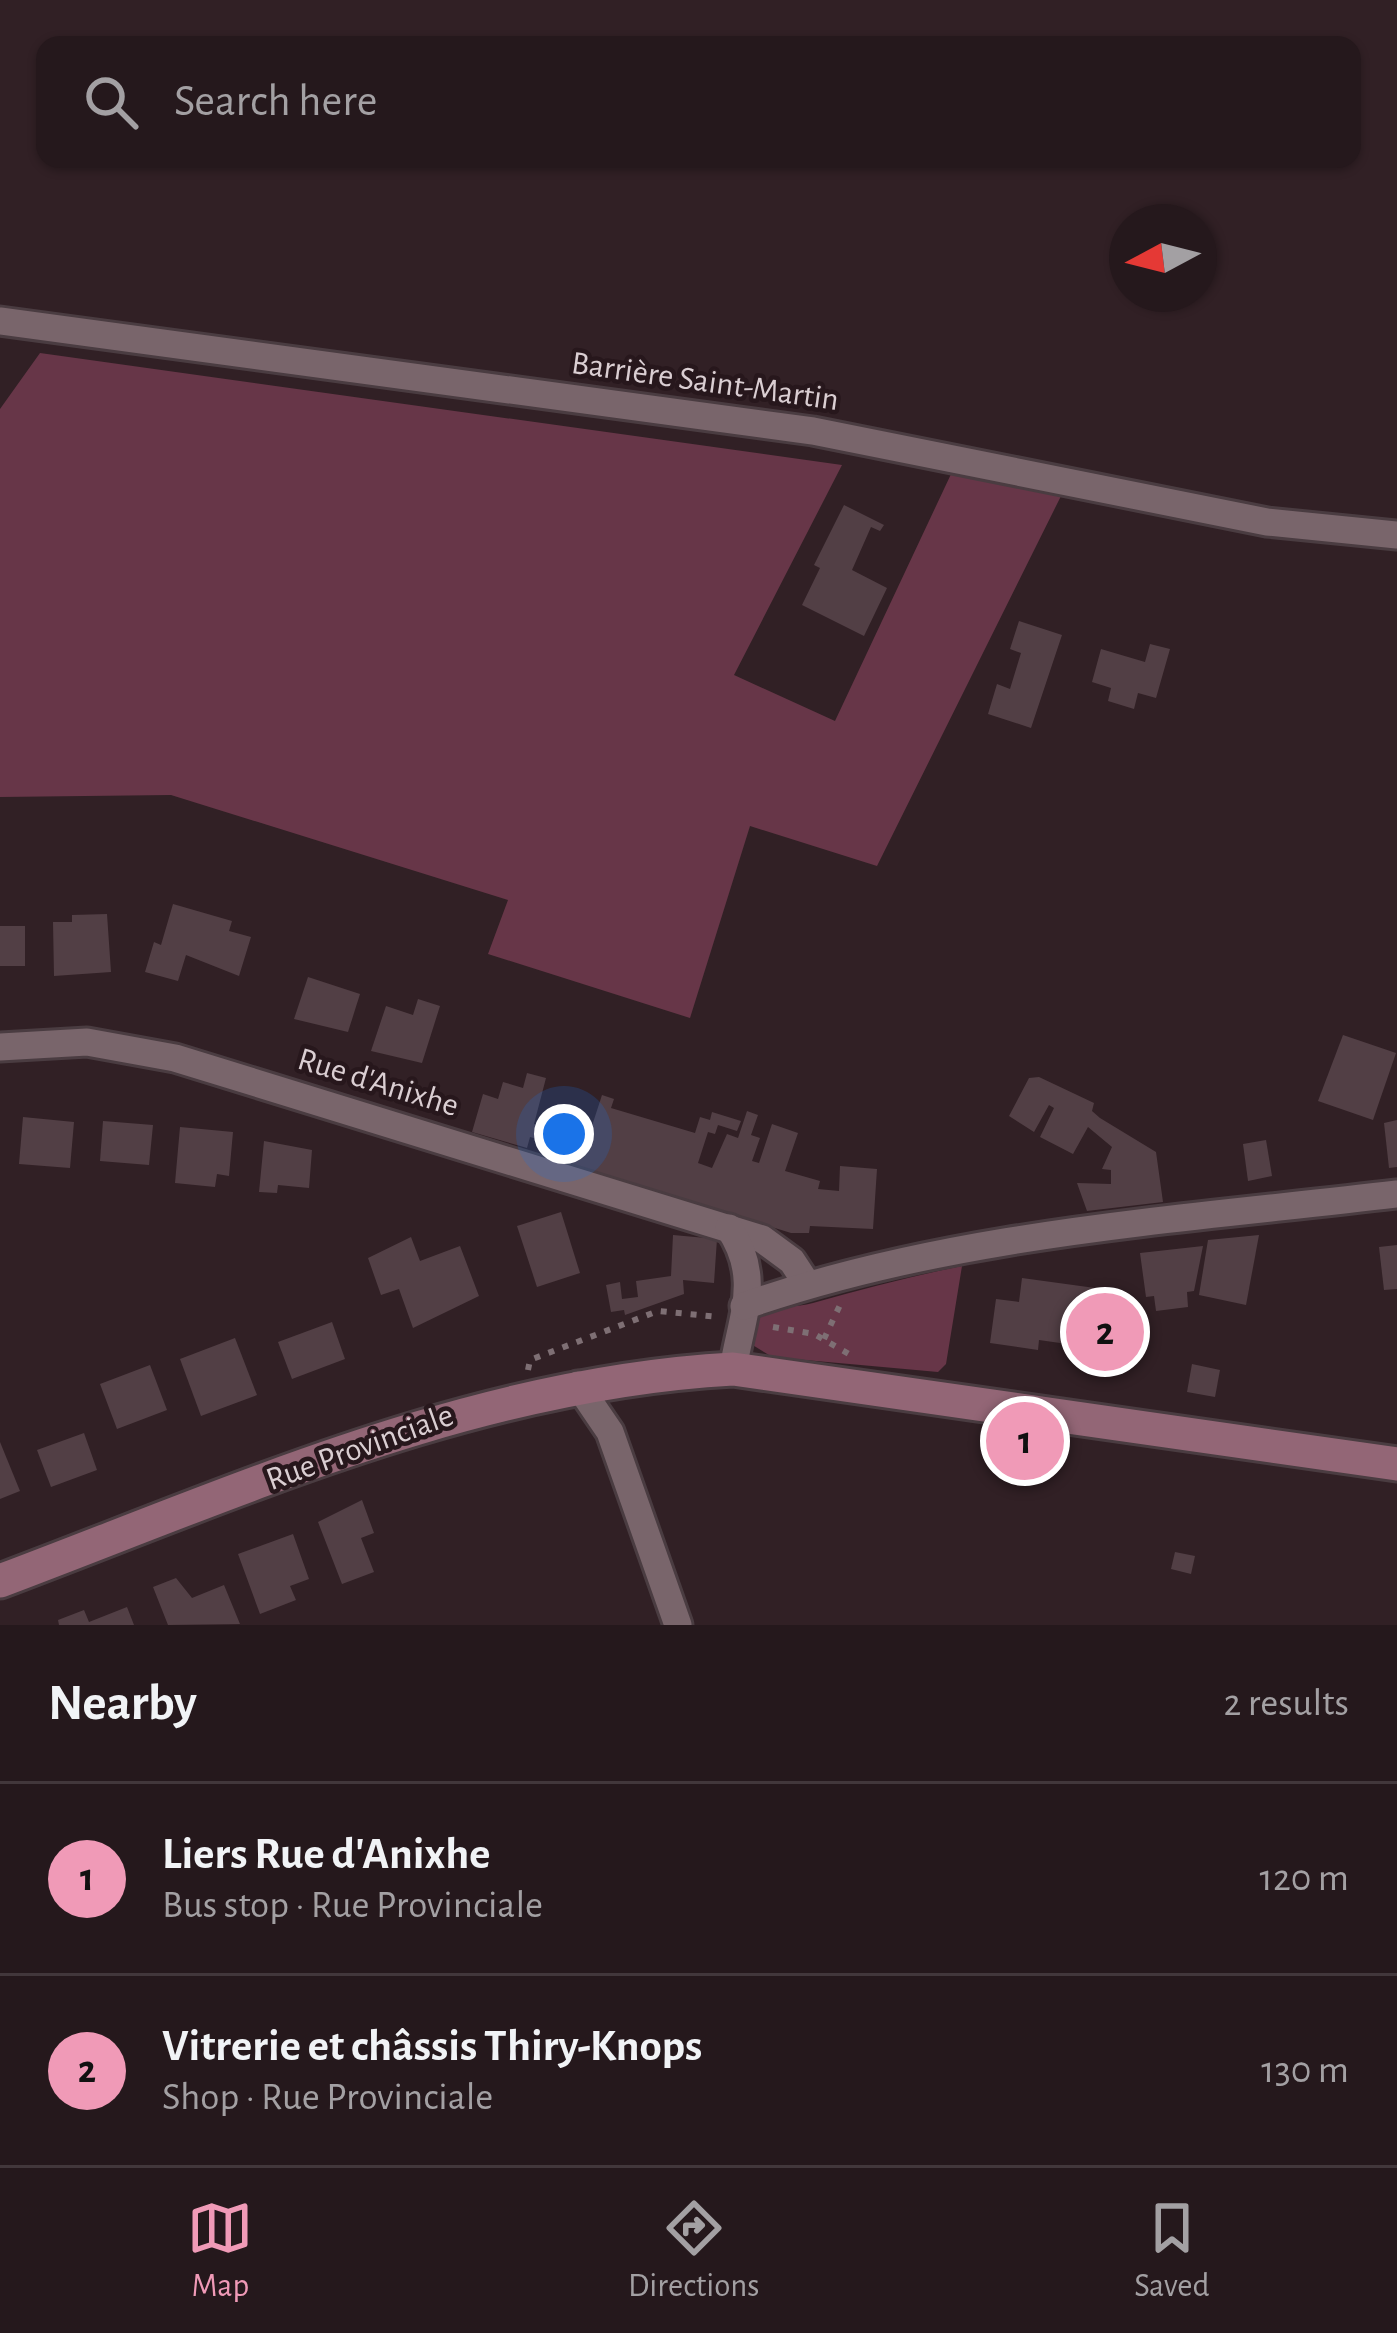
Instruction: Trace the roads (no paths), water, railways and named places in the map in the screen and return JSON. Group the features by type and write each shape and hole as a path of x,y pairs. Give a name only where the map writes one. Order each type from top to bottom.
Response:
{"main road":[{"name":"Rue Provinciale","path":"0,1580 464,1410 578,1385 733,1370 1397,1464"}],"street":[{"name":"Barrière Saint-Martin","path":"0,321 813,431 1267,522 1397,535"},
{"name":"Rue d'Anixhe","path":"0,1047 88,1042 175,1058 762,1239 792,1262 807,1284"},
{"path":"742,1316 807,1284 921,1256 1397,1194"},
{"path":"728,1228 749,1263 733,1370"},
{"path":"578,1385 610,1432 678,1625"}],"place":[{"name":"Vitrerie et châssis Thiry-Knops","path":"1105,1332"},
{"name":"Liers Rue d'Anixhe","path":"1025,1441"}]}
